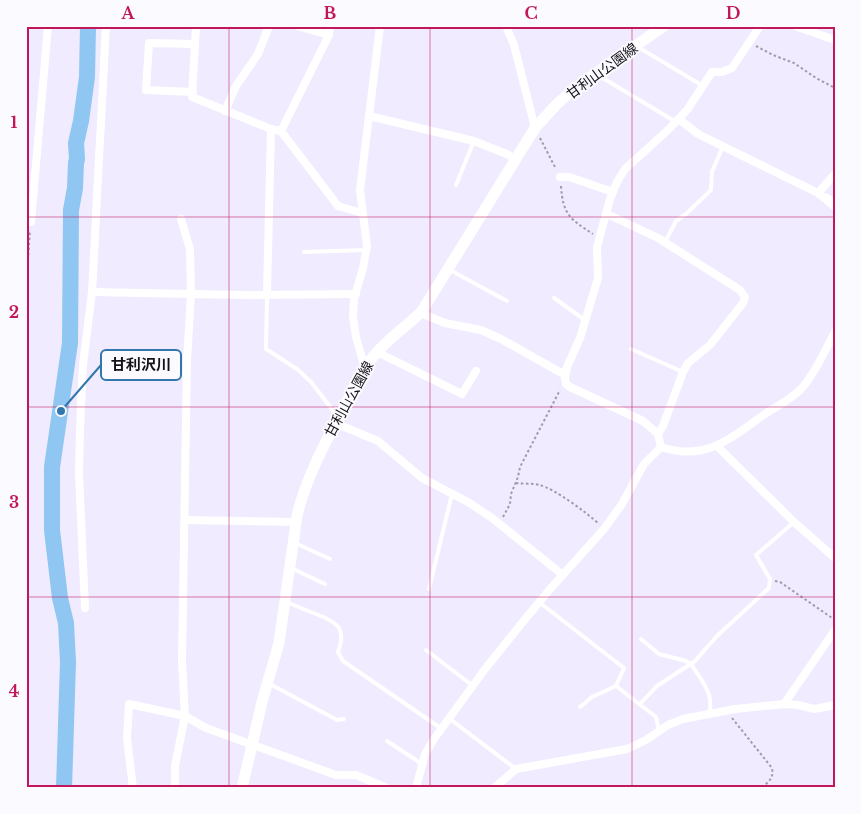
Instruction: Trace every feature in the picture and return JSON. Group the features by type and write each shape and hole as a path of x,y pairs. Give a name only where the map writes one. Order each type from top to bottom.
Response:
{"main road":[{"name":"甘利山公園線","path":"242,788 262,702 279,643 296,522 306,482 365,368 377,352 420,313 535,128 556,105 594,73 664,26"}],"street":[{"path":"28,222 48,26"},
{"path":"85,608 79,474 80,428 84,365 92,292 106,26"},
{"path":"196,26 192,98 271,129 281,131 338,206 362,213"},
{"path":"225,111 236,86 258,54 270,26"},
{"path":"281,131 329,30 297,26"},
{"path":"365,368 356,337 353,316 356,294 367,250 360,190 380,26"},
{"path":"506,26 514,45 535,128"},
{"path":"662,447 658,434 643,421 570,387 566,384 565,375 580,338 598,278 597,247 599,238 613,192 625,170 687,110 712,72 722,72 732,68 760,26"},
{"path":"795,26 835,40"},
{"path":"193,92 146,90 150,43 195,44"},
{"path":"369,116 474,141 509,155 514,159"},
{"path":"678,120 698,134 819,192 835,207"},
{"path":"267,294 271,129"},
{"path":"560,177 569,177 613,192"},
{"path":"819,192 834,177"},
{"path":"607,214 665,242 740,290 745,297 743,303 710,345 688,363 658,434"},
{"path":"175,788 175,766 185,716 182,661 187,360 191,294 190,249 181,219"},
{"path":"92,292 245,295 356,294"},
{"path":"420,313 445,324 481,330 501,339 565,375"},
{"path":"662,447 672,451 694,453 717,446 793,397 813,373 835,332"},
{"path":"377,352 462,394 476,371"},
{"path":"337,420 378,442 422,478 468,502 562,574"},
{"path":"717,446 794,522 835,558"},
{"path":"416,788 425,754 473,686 562,574 604,529 622,504 644,464 662,447"},
{"path":"185,520 296,522"},
{"path":"784,704 835,630"},
{"path":"133,788 127,738 129,704 185,716 206,728 336,775 356,775 387,788"},
{"path":"494,788 516,769 627,749 668,725 683,719 728,710 784,704 814,709 835,704"}],"lane":[{"path":"636,46 702,86"},
{"path":"594,73 678,120"},
{"path":"456,185 474,141"},
{"path":"665,242 676,221 711,190 712,172 723,146"},
{"path":"819,192 835,201"},
{"path":"304,252 367,250"},
{"path":"448,269 507,301"},
{"path":"267,294 266,349 297,369 311,382 337,420"},
{"path":"554,298 585,320"},
{"path":"631,348 683,372"},
{"path":"429,589 452,494"},
{"path":"640,704 657,686 691,664 717,636 769,588 770,581 756,555 757,552 794,522"},
{"path":"294,542 330,559"},
{"path":"290,567 325,584"},
{"path":"284,602 334,621 340,630 342,641 338,652 343,660 442,729"},
{"path":"539,602 624,668 616,686 592,697 580,707"},
{"path":"641,639 660,654 691,664 711,697 712,705 709,714"},
{"path":"426,650 473,686"},
{"path":"268,683 337,720 344,718"},
{"path":"616,686 656,717 659,731"},
{"path":"450,719 516,769"},
{"path":"386,742 422,764"}],"path":[{"path":"749,42 773,55 794,63 835,88"},
{"path":"535,128 560,177 562,202 566,211 572,220 599,238"},
{"path":"26,290 28,222"},
{"path":"499,524 510,504 510,494 516,483 520,468 561,388 566,384"},
{"path":"516,483 540,485 551,490 592,517 604,529"},
{"path":"770,581 780,582 835,620"},
{"path":"728,710 733,720 772,768 773,774 771,779 762,788"}],"waterway":[{"path":"64,788 68,662 66,623 60,598 52,530 52,467 70,343 71,210 75,188 76,143 87,77 88,26"}],"place":[{"name":"甘利沢川","path":"61,411"}]}
